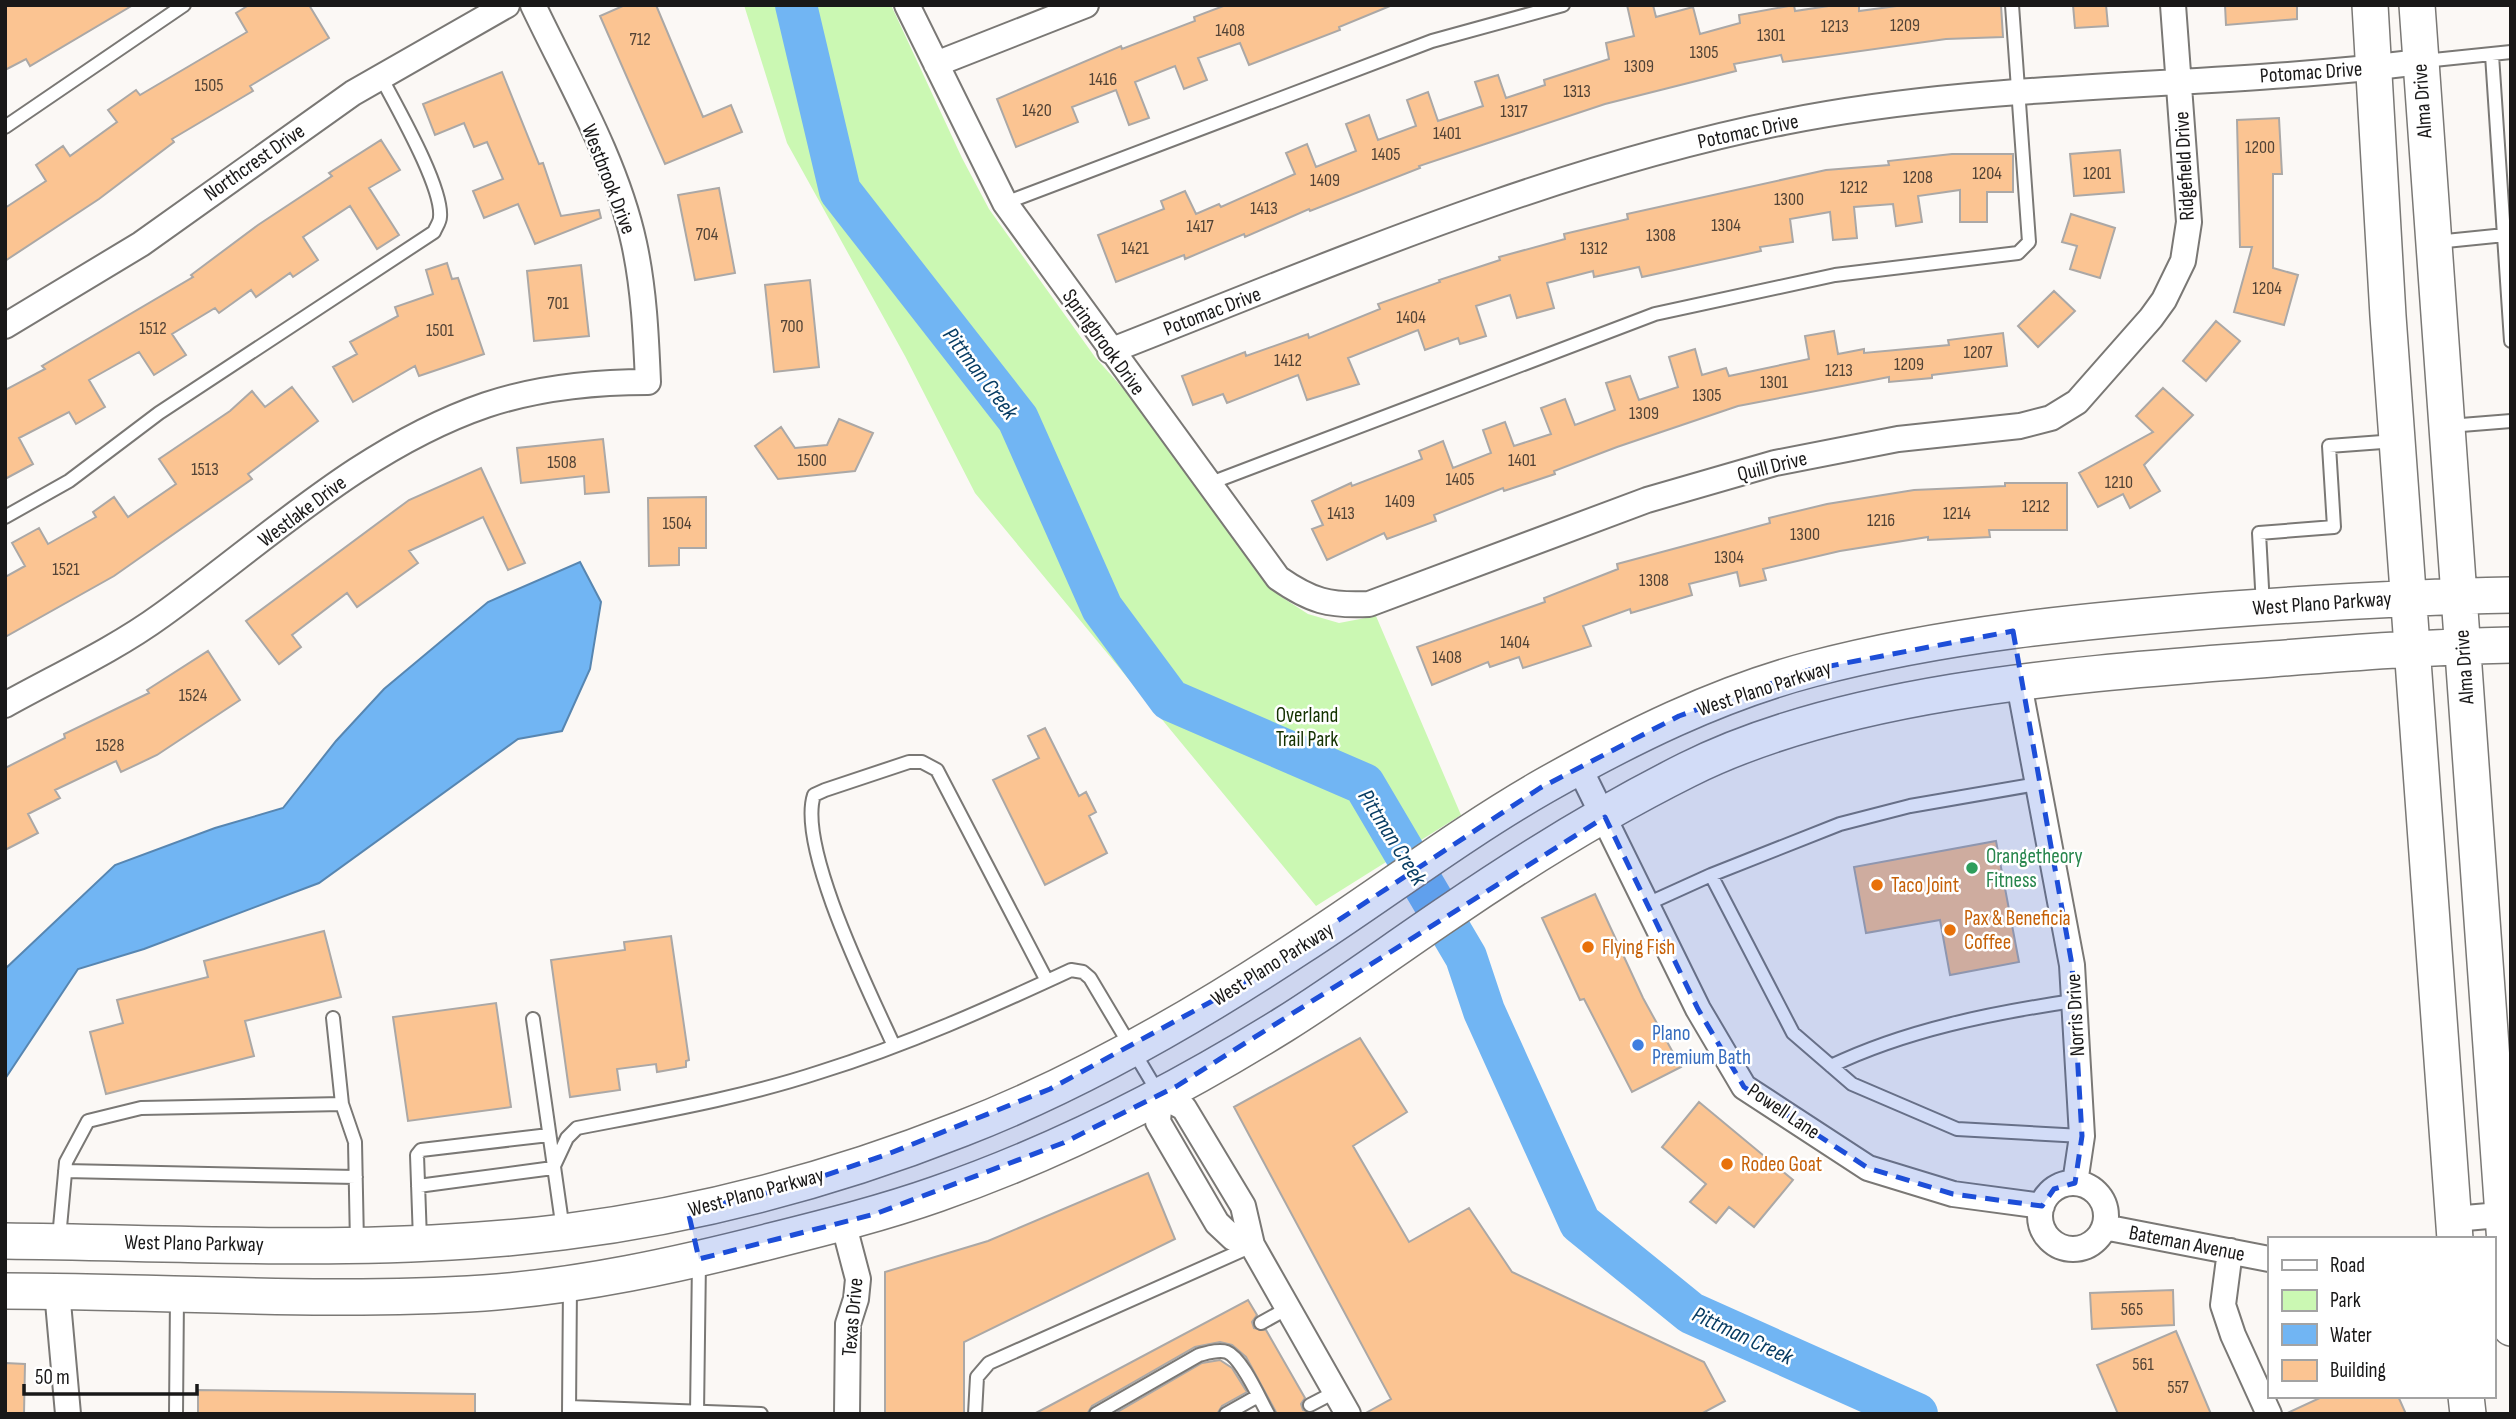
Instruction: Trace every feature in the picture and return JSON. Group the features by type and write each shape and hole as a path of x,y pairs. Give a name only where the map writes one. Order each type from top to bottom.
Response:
{"main road":[{"path":"2370,5 2372,68 2454,1229"},
{"name":"Alma Drive","path":"2417,5 2445,426 2506,1214 2511,1327"},
{"name":"West Plano Parkway","path":"5,1241 358,1245 420,1243 563,1232 688,1211 788,1188 962,1129 1133,1048 1229,992 1540,788 1679,716 1809,670 1898,650 2101,619 2409,596 2511,595"},
{"path":"2013,631 2019,684"},
{"path":"5,1291 430,1295 570,1284 699,1259 843,1222 942,1193 1063,1143 1160,1095 1285,1024 1482,891 1605,817 1687,770 1767,737 1870,709 2019,684 2134,669 2413,648 2511,645"},
{"path":"688,1211 699,1259"},
{"path":"563,1232 570,1284"},
{"path":"57,1291 59,1242"},
{"path":"2495,1307 2511,1327"}],"street":[{"name":"Northcrest Drive","path":"5,326 141,244 250,164 381,77 507,5"},
{"name":"Westbrook Drive","path":"533,5 611,170 634,241 646,315 648,382 625,382"},
{"name":"Springbrook Drive","path":"907,5 1005,203 1110,351 1278,578 1305,596 1336,606 1369,604"},
{"path":"936,64 1086,5"},
{"name":"Ridgefield Drive","path":"2151,318 2164,300 2183,261 2189,222 2174,5"},
{"name":"Potomac Drive","path":"1110,351 1480,206 1629,158 1786,121 1934,99 2372,68 2420,62"},
{"name":"Quill Drive","path":"1369,604 1647,500 1775,463 1898,439 2020,426 2051,418 2077,402 2151,318"},
{"name":"Westlake Drive","path":"5,705 159,618 367,463 425,431 486,405 551,389 625,382"},
{"name":"Norris Drive","path":"2019,684 2072,965 2082,1136 2075,1183"},
{"name":"Powell Lane","path":"1579,767 1698,1009 1744,1087 1868,1168 1953,1194 2042,1206"},
{"path":"1160,1095 1184,1108 1243,1206 1252,1245 1348,1414"},
{"path":"2075,1183 2093,1189 2100,1197 2106,1217 2104,1227 2090,1244 2068,1248 2049,1237 2043,1228 2042,1206 2054,1189 2075,1183"},
{"path":"2454,1229 2506,1214"},
{"name":"Texas Drive","path":"843,1222 858,1279 856,1299 848,1324 847,1414"},
{"name":"Bateman Avenue","path":"2104,1227 2268,1259"},
{"path":"2230,1251 2223,1305 2233,1335 2269,1414"},
{"path":"57,1291 68,1414"}],"lane":[{"path":"5,127 184,5"},
{"path":"1005,203 1432,41 1563,5"},
{"path":"1208,484 1655,314 1835,275 2018,253 2029,242 2012,5"},
{"path":"2420,62 2511,52"},
{"path":"2493,55 2511,341"},
{"path":"5,517 69,481 159,413 434,232 440,218 438,201 425,166 381,77"},
{"path":"2432,243 2505,235"},
{"path":"2445,426 2511,421"},
{"path":"2263,607 2259,533 2334,527 2329,446 2398,441"},
{"path":"894,1046 841,930 809,824 814,795 825,790 909,762 922,762 937,770 1047,981"},
{"path":"1647,904 1711,875 1840,824 1910,806 2037,784"},
{"path":"1711,875 1793,1033 1852,1084 1957,1129 2082,1136"},
{"path":"553,1168 567,1138 577,1128 718,1101 820,1072 958,1023 1071,970 1083,972 1160,1095"},
{"path":"1831,1066 1871,1047 2016,1009 2073,1001"},
{"path":"333,1018 342,1104 355,1142 358,1245"},
{"path":"533,1019 563,1232"},
{"path":"59,1242 66,1162 88,1121 141,1108 342,1104"},
{"path":"420,1243 417,1155 421,1150 549,1135"},
{"path":"418,1186 553,1168"},
{"path":"65,1171 356,1177"},
{"path":"975,1414 977,1377 989,1363 1252,1245"},
{"path":"697,1412 699,1259"},
{"path":"570,1284 569,1411 761,1414"},
{"path":"176,1414 177,1293"},
{"path":"1261,1323 1288,1308"},
{"path":"1096,1414 1199,1355 1212,1352 1226,1352 1236,1359 1268,1414"},
{"path":"1310,1405 1335,1392"},
{"path":"1226,1414 1258,1396"}],"highlighted area":[{"path":"2013,631 2072,965 2082,1136 2075,1183 2054,1189 2042,1206 1953,1194 1868,1168 1744,1087 1698,1009 1605,817 1177,1086 1063,1143 875,1214 699,1259 688,1211 788,1188 888,1154 1050,1089 1229,992 1540,788 1679,716 1809,670"}],"green space":[{"name":"Overland Trail Park","path":"744,5 891,5 962,158 989,209 1095,357 1208,484 1280,596 1308,614 1339,623 1376,616 1461,815 1316,906 975,493 905,356 787,143"}],"water":[{"path":"580,562 601,602 590,669 562,731 518,739 319,883 144,949 78,969 5,1079 5,969 115,865 215,828 283,808 336,741 384,689 488,602"}],"building":[{"path":"5,5 133,5 30,66 26,59 5,70"},
{"path":"249,5 309,5 329,38 250,86 253,91 172,139 174,142 99,199 5,261 5,208 46,181 36,165 63,146 70,156 117,122 108,110 136,90 140,95 247,32 236,13"},
{"path":"625,5 656,5 703,117 731,105 742,132 665,164 600,16"},
{"path":"1226,5 1390,6 1339,27 1340,30 1249,65 1240,43 1198,58 1207,80 1184,89 1175,66 1135,82 1149,118 1129,125 1116,90 1072,107 1078,122 1016,147 997,99 1121,46 1122,49 1195,21 1194,17"},
{"path":"1627,5 1653,5 1656,17 1693,7 1700,34 1740,23 1739,15 1794,5 1795,11 1835,5 1859,5 1859,11 1904,5 2001,5 2003,37 1946,39 1783,62 1781,55 1734,64 1736,71 1605,104 1419,166 1420,168 1310,211 1309,209 1245,237 1244,234 1185,259 1184,255 1116,282 1098,235 1164,209 1161,201 1185,191 1196,214 1219,204 1221,207 1295,174 1286,153 1307,144 1316,167 1356,151 1346,124 1369,115 1378,140 1416,126 1407,100 1428,92 1438,121 1483,106 1475,82 1498,75 1506,98 1545,85 1544,80 1609,59 1606,43 1634,36"},
{"path":"2073,5 2106,5 2108,26 2075,28"},
{"path":"2225,5 2297,5 2297,19 2226,25"},
{"path":"502,72 539,164 543,163 561,216 599,210 601,218 535,244 518,204 484,218 473,191 503,179 487,142 474,147 464,123 435,135 423,104"},
{"path":"2279,118 2282,174 2273,174 2273,268 2298,275 2284,325 2234,312 2252,247 2240,247 2237,120"},
{"path":"381,140 400,170 369,188 399,235 377,249 350,206 303,237 318,260 293,277 290,273 256,297 251,290 219,313 215,308 172,334 186,355 154,375 139,352 89,380 105,407 76,424 69,412 19,438 33,464 5,479 5,390 45,369 42,366 193,277 191,275 258,225 332,176 329,173"},
{"path":"2120,150 2124,192 2074,196 2070,154"},
{"path":"1952,154 2013,154 2013,192 1987,192 1987,222 1960,222 1960,190 1918,196 1922,222 1896,226 1893,204 1854,207 1857,238 1833,240 1830,212 1790,219 1793,242 1760,247 1761,251 1642,277 1639,267 1594,277 1593,271 1547,283 1554,308 1517,318 1510,295 1476,306 1486,336 1460,344 1458,338 1425,350 1418,330 1348,358 1359,384 1307,400 1298,375 1227,403 1223,394 1193,405 1182,376 1245,352 1246,356 1308,334 1309,338 1380,309 1378,304 1440,282 1439,280 1500,260 1499,257 1565,239 1564,234 1628,219 1627,214 1826,170 1889,165 1888,161"},
{"path":"719,188 735,273 695,280 678,195"},
{"path":"2071,214 2115,228 2100,278 2070,269 2077,246 2062,242"},
{"path":"447,263 452,279 458,278 484,354 419,376 415,366 353,402 333,367 357,354 350,342 398,316 395,307 433,294 426,270"},
{"path":"581,265 589,336 534,341 527,271"},
{"path":"810,280 819,367 774,372 765,285"},
{"path":"2054,291 2075,311 2038,347 2018,326"},
{"path":"2216,321 2240,341 2206,381 2183,361"},
{"path":"1834,331 1838,354 1864,349 1864,353 1949,345 1948,340 2003,333 2007,366 1889,382 1889,377 1738,406 1617,447 1554,471 1555,474 1504,491 1503,488 1434,515 1436,521 1387,539 1384,533 1327,560 1312,529 1323,525 1312,501 1351,483 1352,486 1422,459 1419,451 1443,441 1453,468 1491,453 1483,430 1505,422 1514,446 1551,434 1541,408 1565,399 1575,425 1615,410 1606,383 1630,376 1639,400 1678,387 1669,357 1695,349 1702,375 1726,368 1729,376 1809,359 1805,336"},
{"path":"292,387 318,421 248,474 252,479 114,576 5,637 5,577 25,566 12,543 39,528 48,544 96,517 93,512 114,497 128,517 176,484 159,459 230,411 252,391 265,407"},
{"path":"2163,388 2193,415 2144,465 2160,491 2130,508 2123,494 2098,507 2079,473 2153,432 2136,416"},
{"path":"839,419 873,433 855,471 778,479 755,446 781,427 795,448 827,445"},
{"path":"603,439 609,492 585,494 584,476 521,483 517,448"},
{"path":"481,468 525,563 508,570 483,517 409,551 418,563 357,607 347,593 292,635 301,647 279,664 246,621 409,500"},
{"path":"2005,483 2067,483 2067,530 1989,530 1990,537 1928,540 1928,537 1840,551 1763,569 1766,580 1740,586 1737,572 1689,584 1692,595 1631,613 1630,609 1583,626 1591,646 1523,668 1519,657 1490,667 1488,662 1432,685 1417,647 1545,602 1544,598 1618,569 1617,564 1770,523 1769,518 1827,504 1914,490 2005,486"},
{"path":"706,497 706,548 679,548 679,565 649,566 648,498"},
{"path":"208,651 240,700 157,755 121,772 116,761 55,790 60,798 28,814 38,833 5,850 5,768 65,738 64,734 149,693 147,690"},
{"path":"1045,728 1079,796 1086,792 1096,812 1089,816 1107,853 1045,885 993,780 1039,758 1028,736"},
{"path":"1996,841 2019,962 1950,975 1940,920 1866,933 1854,867"},
{"path":"1595,894 1643,998 1681,1067 1632,1092 1584,999 1580,1000 1542,918"},
{"path":"324,931 341,997 245,1021 254,1056 106,1094 90,1032 123,1023 117,1000 208,977 204,961"},
{"path":"671,936 689,1060 686,1061 686,1067 657,1072 656,1064 617,1069 620,1090 570,1097 551,960 625,950 624,942"},
{"path":"496,1003 511,1107 408,1121 393,1017"},
{"path":"1360,1038 1407,1112 1353,1146 1409,1242 1469,1208 1512,1272 1704,1362 1725,1401 1701,1414 1364,1414 1391,1399 1234,1107"},
{"name":"Rodeo Goat","path":"1699,1102 1793,1180 1754,1227 1729,1207 1716,1223 1690,1202 1706,1184 1662,1147"},
{"path":"1148,1173 1175,1239 964,1342 964,1414 885,1414 885,1272 988,1241"},
{"path":"2173,1290 2174,1325 2092,1329 2090,1293"},
{"path":"1248,1300 1257,1315 1252,1322 1254,1328 1266,1330 1305,1398 1301,1404 1303,1410 1315,1414 1277,1414 1246,1357 1232,1345 1220,1342 1195,1347 1092,1406 1087,1414 1034,1414"},
{"path":"2176,1331 2211,1414 2118,1414 2097,1365"},
{"path":"1220,1360 1232,1368 1247,1392 1222,1406 1217,1414 1114,1414 1202,1363"},
{"path":"5,1363 25,1364 24,1414 5,1414"},
{"path":"198,1390 475,1394 475,1414 198,1414"},
{"path":"2320,1398 2399,1398 2406,1414 2285,1414"}],"waterway":[{"name":"Pittman Creek","path":"796,5 840,191 1018,419 1102,608 1170,700 1364,784 1466,957 1484,1011 1580,1223 1691,1313 1917,1414"}],"place":[{"name":"Orangetheory Fitness","path":"1972,868"},
{"name":"Taco Joint","path":"1877,885"},
{"name":"Pax & Beneficia Coffee","path":"1950,930"},
{"name":"Flying Fish","path":"1588,947"},
{"name":"Plano Premium Bath","path":"1638,1045"},
{"name":"Rodeo Goat","path":"1727,1164"}]}
